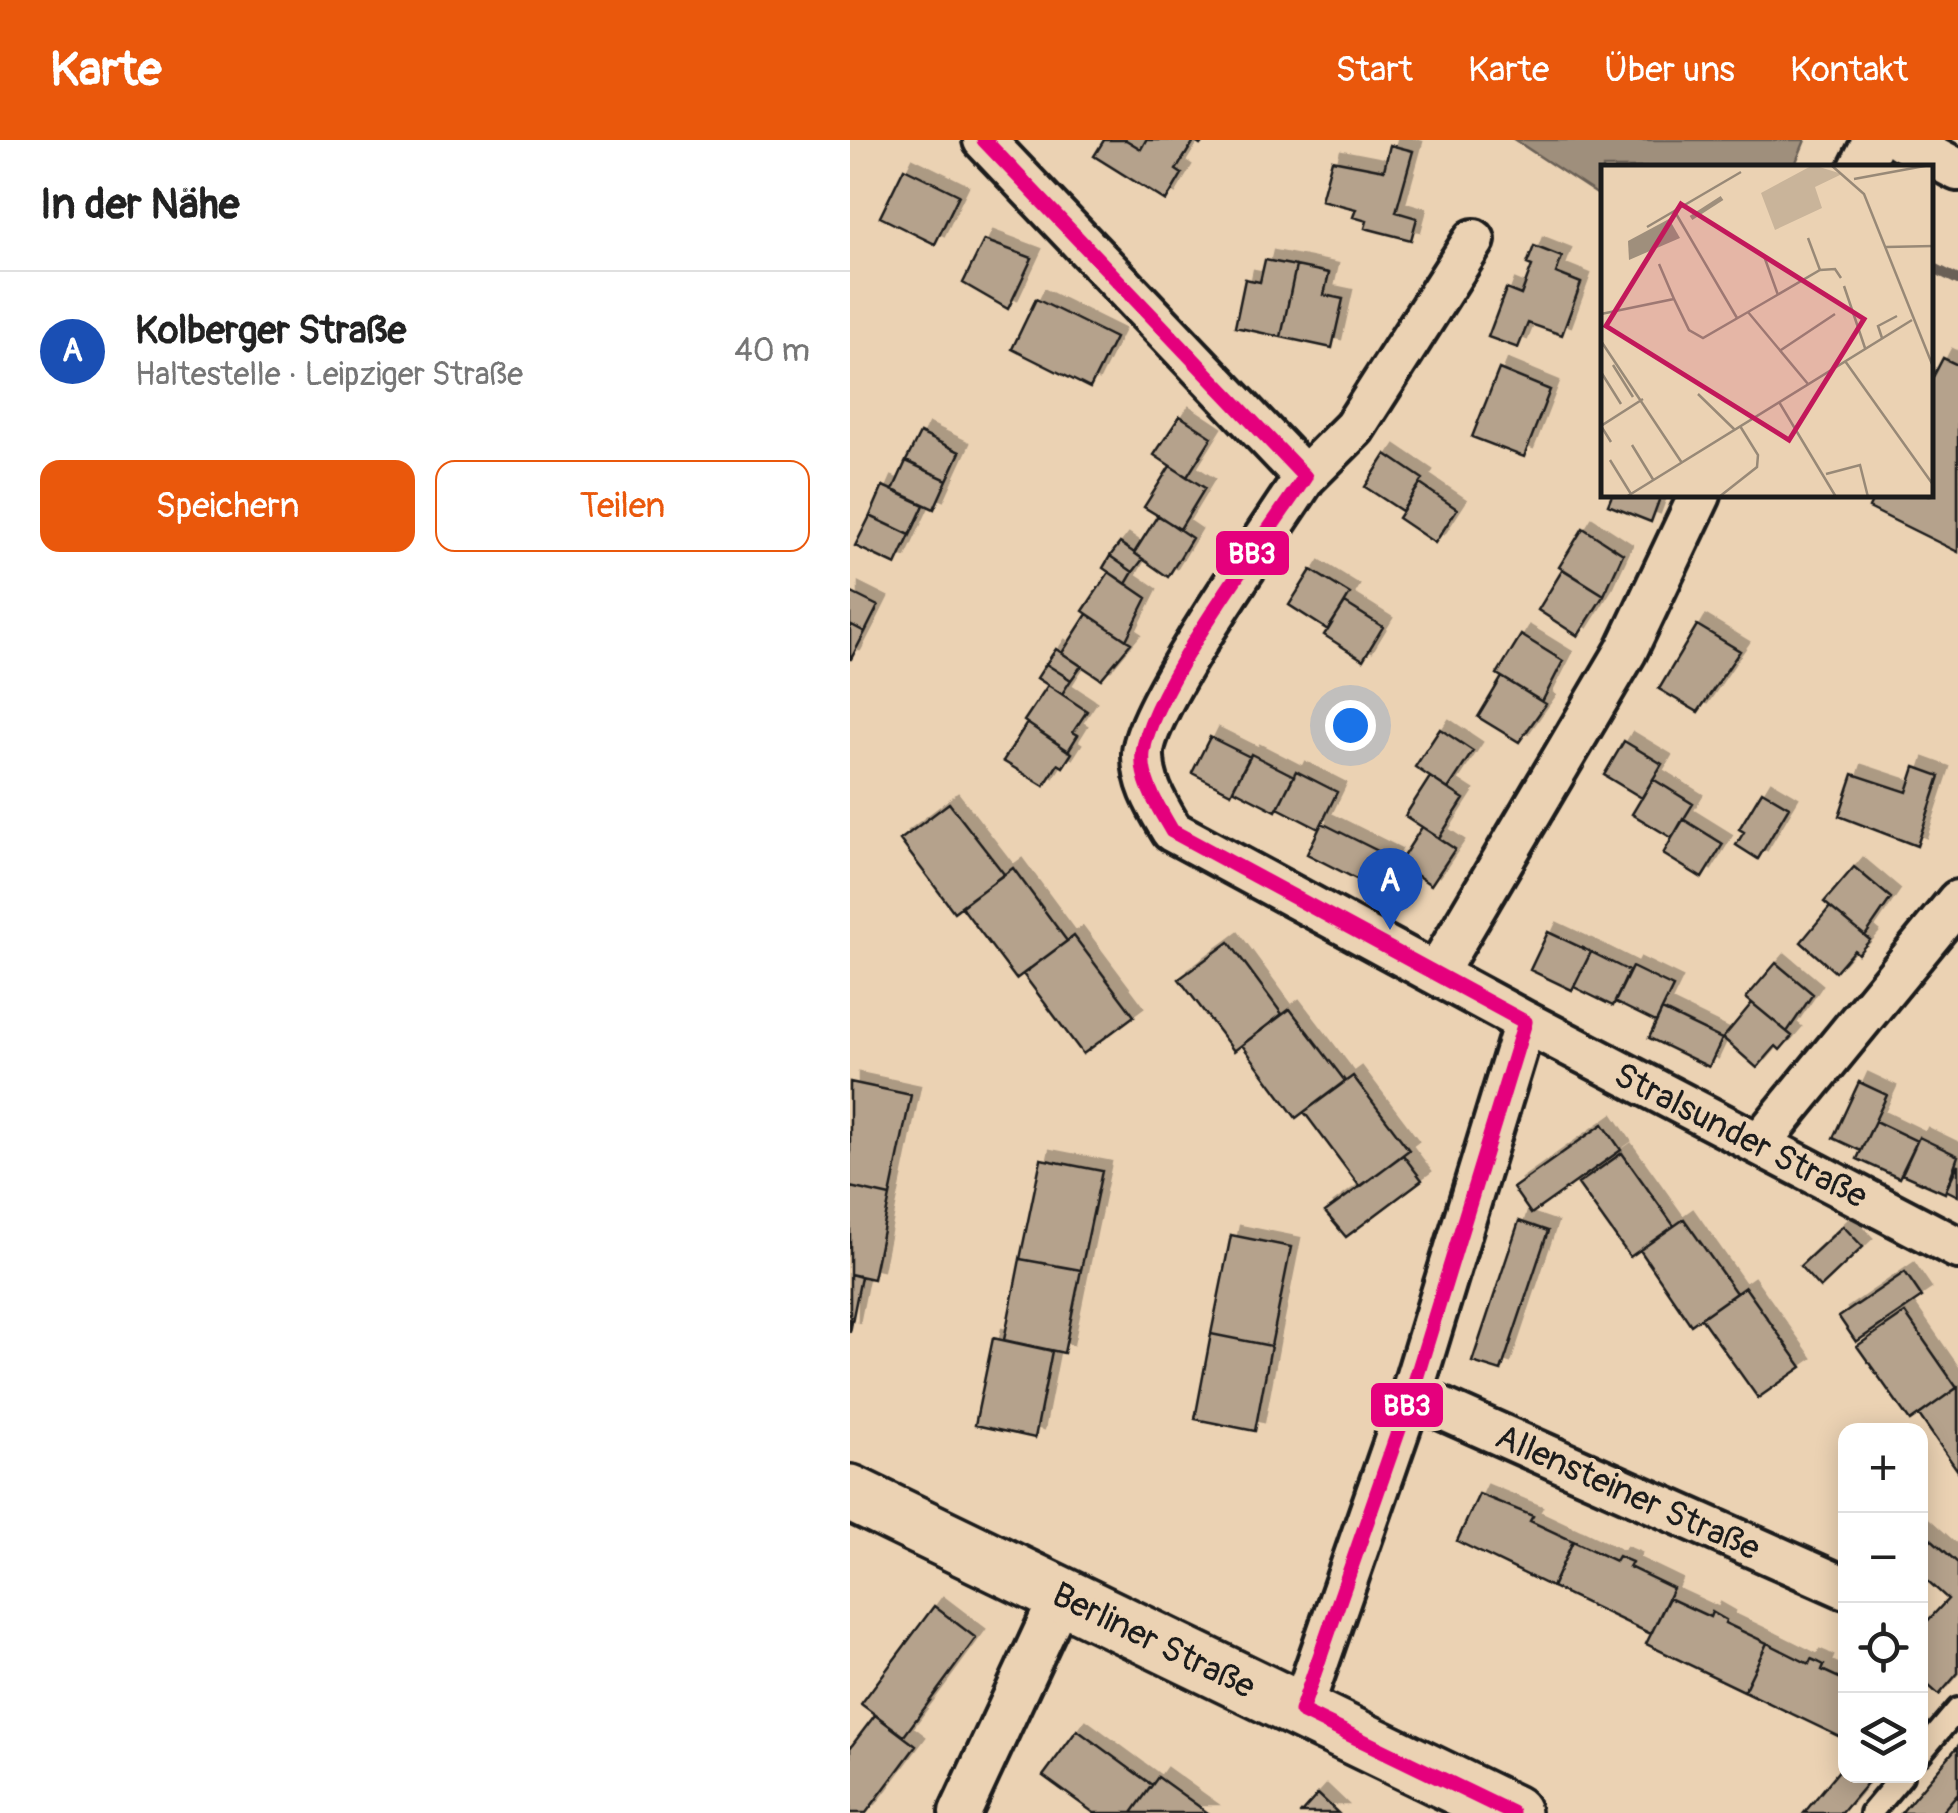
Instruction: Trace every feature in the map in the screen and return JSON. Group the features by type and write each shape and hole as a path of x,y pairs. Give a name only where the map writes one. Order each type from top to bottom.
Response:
{"main road":[{"name":"Berliner Straße","path":"850,1493 1512,1813"}],"street":[{"path":"984,140 1305,477"},
{"path":"1862,165 1874,140"},
{"path":"1902,140 1958,170"},
{"name":"Stralsunder Straße","path":"1474,240 1354,428 1305,477 1160,706 1143,752 1150,795 1172,831 1524,1022 1958,1248"},
{"path":"1437,972 1626,651 1699,498"},
{"path":"1760,1144 1958,901"},
{"path":"1301,1711 1411,1395 1524,1022"},
{"name":"Allensteiner Straße","path":"1411,1395 1838,1584"},
{"path":"960,1813 1061,1596"}],"lane":[{"path":"1928,1745 1958,1709"},
{"path":"1871,1813 1896,1783"}],"shaded area":[{"path":"1515,140 1805,140 1795,165 1601,165 1601,197"}],"building":[{"path":"1104,140 1126,140 1141,149 1146,140 1204,140 1200,145 1194,141 1176,170 1182,174 1166,201 1094,156"},
{"path":"1390,145 1413,151 1396,212 1417,218 1411,240 1365,228 1367,221 1353,217 1356,209 1321,200 1332,160 1384,170"},
{"path":"904,168 959,195 935,244 880,217"},
{"path":"984,240 1032,258 1008,309 963,283"},
{"path":"1534,246 1562,257 1556,273 1581,283 1562,335 1528,323 1518,348 1488,337 1506,289 1521,295 1532,266 1527,264"},
{"path":"1265,260 1296,266 1281,337 1235,327 1245,279 1260,282"},
{"path":"1296,266 1329,273 1324,295 1343,299 1332,348 1281,337"},
{"path":"1036,299 1115,338 1090,388 1012,349"},
{"path":"1943,358 1958,365 1958,552 1869,508 1874,498 1933,498 1933,377"},
{"path":"1499,369 1550,390 1524,457 1472,437"},
{"path":"1180,416 1212,437 1187,477 1154,455"},
{"path":"920,433 960,452 947,480 906,461"},
{"path":"1386,454 1423,479 1402,511 1365,487"},
{"path":"906,461 947,480 934,509 893,490"},
{"path":"1170,466 1205,488 1180,529 1144,507"},
{"path":"1420,484 1457,509 1435,543 1398,518"},
{"path":"883,486 924,505 910,535 870,516"},
{"path":"1611,498 1660,498 1651,522 1608,505"},
{"path":"1158,515 1192,538 1168,577 1134,553"},
{"path":"870,516 910,535 896,565 855,546"},
{"path":"1583,528 1623,554 1604,595 1559,567"},
{"path":"1120,543 1143,559 1133,572 1110,556"},
{"path":"1110,556 1133,572 1126,584 1103,568"},
{"path":"1563,569 1604,595 1578,636 1538,610"},
{"path":"1311,570 1350,594 1328,630 1289,605"},
{"path":"1109,572 1147,598 1126,640 1083,611"},
{"path":"850,592 878,606 865,632 850,624"},
{"path":"1345,603 1383,627 1363,660 1324,635"},
{"path":"1087,614 1131,643 1101,679 1062,653"},
{"path":"850,624 865,632 851,659 850,659"},
{"path":"1697,625 1740,651 1698,712 1659,689"},
{"path":"1521,635 1563,661 1542,702 1497,674"},
{"path":"1056,649 1081,666 1071,680 1046,664"},
{"path":"1046,664 1071,680 1062,694 1037,678"},
{"path":"1502,677 1546,704 1519,742 1478,717"},
{"path":"1048,685 1087,711 1073,732 1078,735 1068,751 1024,721"},
{"path":"1027,723 1072,753 1063,767 1058,764 1044,786 1003,761"},
{"path":"1440,729 1473,751 1448,789 1415,767"},
{"path":"1210,737 1250,757 1231,793 1192,773"},
{"path":"1624,741 1662,764 1642,798 1604,775"},
{"path":"1251,754 1294,776 1276,811 1233,789"},
{"path":"1915,767 1940,776 1917,846 1839,816 1853,774 1907,792"},
{"path":"1296,771 1337,792 1319,829 1278,808"},
{"path":"1430,777 1464,799 1439,838 1405,816"},
{"path":"1653,779 1693,804 1672,838 1632,814"},
{"path":"1762,791 1789,807 1758,859 1736,845 1744,832 1739,829"},
{"path":"949,803 1004,874 954,912 900,840"},
{"path":"1683,819 1723,844 1702,878 1663,854"},
{"path":"1322,823 1392,858 1376,889 1307,854"},
{"path":"1422,827 1455,849 1431,885 1399,863"},
{"path":"1854,867 1891,898 1865,936 1824,902"},
{"path":"1013,868 1067,941 1016,979 961,906"},
{"path":"1830,907 1870,940 1858,954 1854,950 1835,972 1801,942"},
{"path":"1548,932 1591,952 1572,990 1530,970"},
{"path":"1074,936 1134,1016 1083,1054 1023,974"},
{"path":"1229,942 1282,1014 1234,1051 1179,979"},
{"path":"1591,952 1629,971 1613,1006 1574,987"},
{"path":"1776,963 1813,994 1787,1032 1746,998"},
{"path":"1632,967 1673,987 1656,1022 1615,1002"},
{"path":"1752,1003 1792,1036 1780,1050 1776,1046 1757,1068 1723,1038"},
{"path":"1290,1009 1345,1081 1296,1118 1242,1045"},
{"path":"1662,1010 1722,1039 1709,1067 1649,1038"},
{"path":"1353,1076 1409,1150 1360,1187 1304,1112"},
{"path":"850,1082 911,1095 890,1196 850,1187"},
{"path":"1859,1082 1887,1095 1861,1151 1833,1138"},
{"path":"1875,1121 1917,1141 1899,1178 1857,1159"},
{"path":"1603,1124 1621,1150 1531,1214 1513,1188"},
{"path":"1919,1137 1958,1156 1945,1193 1902,1174"},
{"path":"1622,1153 1674,1226 1630,1257 1578,1184"},
{"path":"1403,1155 1422,1180 1346,1237 1325,1212"},
{"path":"1041,1159 1102,1171 1081,1270 1020,1259"},
{"path":"1958,1164 1958,1196 1946,1190"},
{"path":"850,1187 890,1196 873,1279 850,1274"},
{"path":"1684,1219 1736,1293 1691,1325 1640,1250"},
{"path":"1519,1221 1548,1231 1501,1371 1472,1362"},
{"path":"1843,1226 1863,1247 1820,1288 1800,1266"},
{"path":"1231,1235 1291,1247 1271,1346 1211,1334"},
{"path":"1020,1259 1081,1270 1064,1353 1004,1340"},
{"path":"1905,1272 1922,1297 1856,1342 1839,1317"},
{"path":"850,1274 861,1277 850,1332"},
{"path":"1745,1287 1802,1367 1758,1398 1701,1318"},
{"path":"1905,1313 1957,1388 1910,1421 1857,1346"},
{"path":"1211,1334 1271,1346 1255,1431 1195,1419"},
{"path":"993,1338 1052,1351 1035,1438 975,1425"},
{"path":"1958,1387 1958,1471 1928,1423 1919,1415"},
{"path":"1479,1494 1533,1516 1530,1521 1573,1541 1552,1587 1457,1541"},
{"path":"1928,1536 1958,1563 1958,1673 1939,1695 1928,1685 1928,1620 1948,1599 1928,1581"},
{"path":"1573,1541 1615,1561 1618,1556 1632,1562 1629,1567 1673,1588 1651,1634 1552,1587"},
{"path":"1669,1598 1710,1617 1712,1612 1725,1623 1767,1643 1744,1691 1646,1644"},
{"path":"934,1606 976,1638 904,1736 861,1704"},
{"path":"1767,1643 1809,1664 1811,1659 1818,1662 1824,1665 1822,1670 1838,1677 1838,1736 1744,1691"},
{"path":"875,1715 916,1746 866,1813 850,1813 850,1748"},
{"path":"1077,1730 1152,1785 1132,1813 1094,1813 1043,1776"},
{"path":"1958,1746 1958,1793 1941,1813 1901,1813"},
{"path":"1838,1772 1838,1783 1867,1783 1842,1813 1804,1813"},
{"path":"1158,1777 1208,1813 1132,1813"},
{"path":"1958,1793 1958,1813 1941,1813"},
{"path":"1318,1794 1338,1813 1301,1813"}],"waterway":[{"path":"1933,268 1958,280"}],"transit line":[{"name":"BB3","path":"984,140 1305,477 1187,654 1150,725 1143,753 1144,774 1172,831 1525,1022 1411,1395 1301,1711 1512,1813"}],"place":[{"name":"Kolberger Straße","path":"1390,930"}]}
